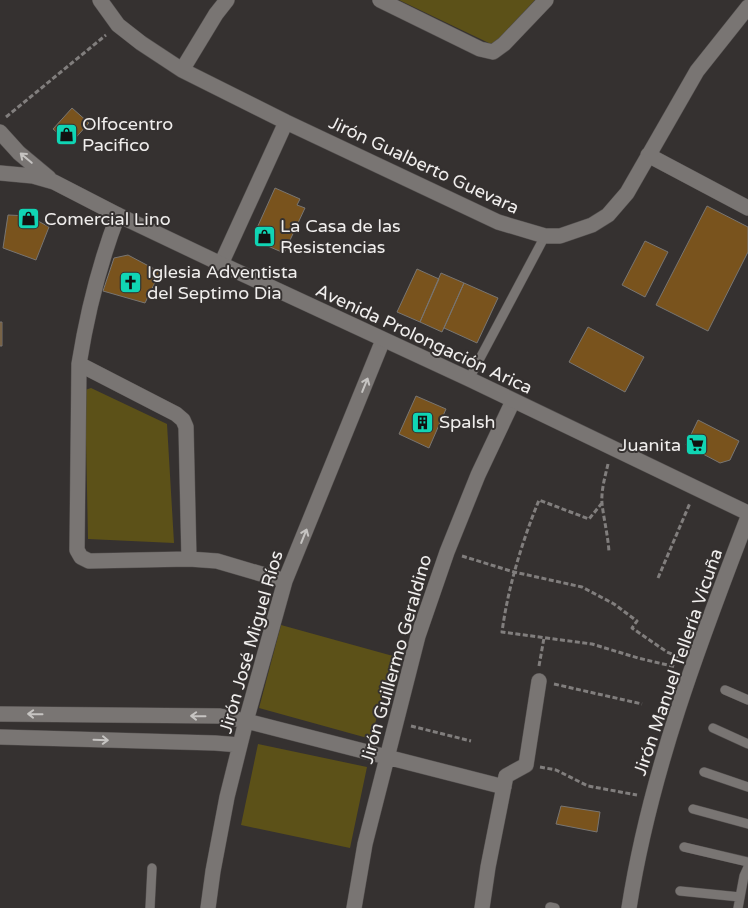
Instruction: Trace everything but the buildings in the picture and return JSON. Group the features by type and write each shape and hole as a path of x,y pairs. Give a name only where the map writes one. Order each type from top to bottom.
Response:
{"street":[{"name":"Jirón Gualberto Guevara","path":"100,0 118,25 182,70 286,122 498,222 545,236 560,236 576,231 592,225 608,215 627,193 697,70 748,7"},
{"path":"182,70 216,14 227,0"},
{"path":"380,0 480,49 493,52 504,44 546,0"},
{"path":"221,264 286,122"},
{"path":"0,132 19,153 54,182"},
{"path":"648,155 748,208"},
{"name":"Avenida Prolongación Arica","path":"0,173 33,176 54,182 118,215 469,379 748,513"},
{"path":"118,215 107,245 82,342 79,364 77,550 81,557 89,561 189,559 217,561 285,581"},
{"name":"Jirón José Miguel Ríos","path":"208,908 227,797 285,581 383,340"},
{"path":"79,364 176,414 183,420 186,427 189,559"},
{"name":"Jirón Guillermo Geraldino","path":"354,908 365,844 418,636 447,552 478,476 514,401"},
{"name":"Jirón Manuel Tellería Vicuña","path":"629,908 637,857 673,724 692,667 748,518"},
{"path":"482,908 506,776 526,765 539,681"},
{"path":"0,714 220,716 504,787"},
{"path":"0,737 205,742 240,746"}],"lane":[{"path":"469,379 545,236"},
{"path":"725,690 748,700"},
{"path":"713,728 748,744"},
{"path":"704,772 748,787"},
{"path":"693,809 748,824"},
{"path":"684,847 748,862"},
{"path":"738,908 748,866"},
{"path":"150,908 152,868"},
{"path":"680,891 740,897"},
{"path":"550,907 555,908"}],"path":[{"path":"0,122 118,25"},
{"path":"609,552 602,491 611,447"},
{"path":"658,578 696,489"},
{"path":"602,503 589,519 540,500 514,572 505,608 502,632 592,644 638,658 692,667"},
{"path":"447,552 514,572 582,587 614,604 637,621 632,628 692,667"},
{"path":"539,681 642,704"},
{"path":"395,722 471,741"},
{"path":"526,765 556,770 588,786 652,798"}],"shaded area":[{"path":"399,0 535,0 493,45"},
{"path":"91,388 167,424 174,543 88,539 85,390"},
{"path":"281,625 393,656 371,739 259,708"},
{"path":"258,744 367,767 350,848 241,825"}],"place":[{"name":"Olfocentro Pacifico","path":"66,134"},
{"name":"Comercial Lino","path":"28,219"},
{"name":"La Casa de las Resistencias","path":"264,236"},
{"name":"Iglesia Adventista del Septimo Dia","path":"131,282"},
{"name":"Spalsh","path":"423,422"},
{"name":"Juanita","path":"697,445"}]}
